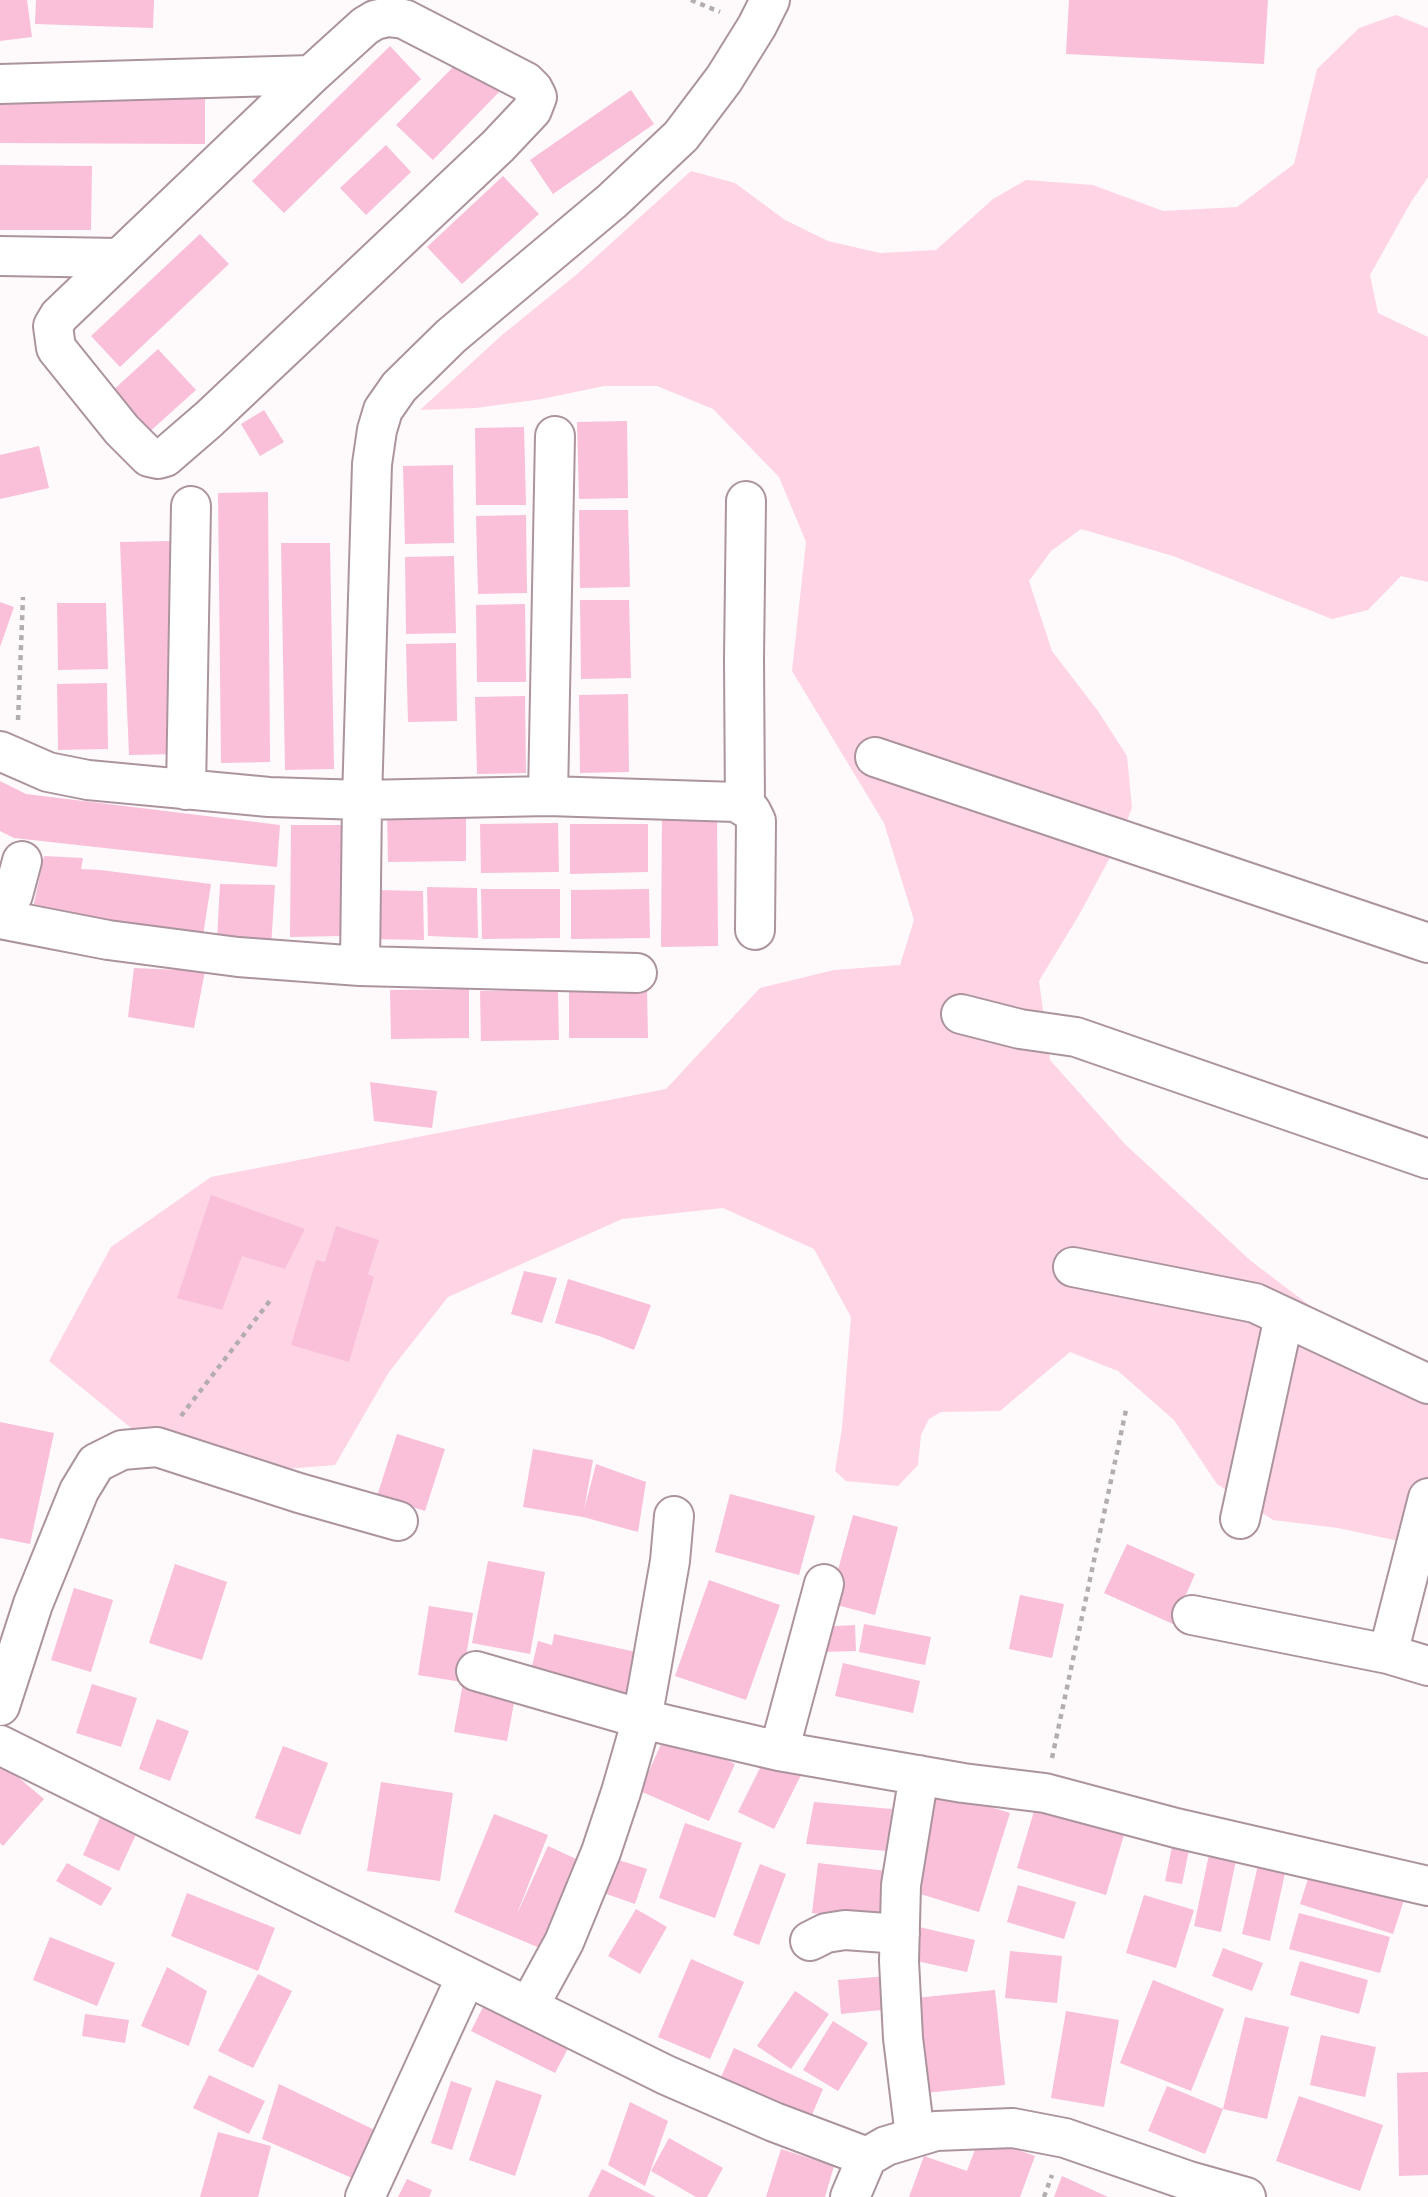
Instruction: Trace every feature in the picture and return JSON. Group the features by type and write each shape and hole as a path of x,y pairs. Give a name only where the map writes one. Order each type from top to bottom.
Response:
{"street":[{"path":"360,966 372,464 383,410 399,387 451,336 612,201 681,136 724,79 770,0"},
{"path":"388,17 404,19 526,82 533,89 536,102 533,110 498,146 209,419 164,457 149,457 122,430 56,348 53,326 59,316 311,75 365,26 388,17"},
{"path":"0,84 311,75"},
{"path":"0,256 119,258"},
{"path":"548,796 555,436"},
{"path":"746,501 746,807"},
{"path":"186,790 191,506"},
{"path":"8,755 48,772 88,780 269,797 362,800 548,796 736,802 751,811 756,821 755,930"},
{"path":"875,757 1428,943"},
{"path":"0,892 13,895 22,861"},
{"path":"0,919 108,940 238,957 360,966 636,973"},
{"path":"961,1014 1020,1029 1076,1037 1428,1159"},
{"path":"1073,1267 1255,1303 1428,1384"},
{"path":"1240,1519 1283,1317"},
{"path":"0,1706 33,1604 79,1491 96,1464 122,1450 157,1447 299,1493 398,1521"},
{"path":"1388,1654 1428,1498"},
{"path":"529,2006 564,1942 601,1852 642,1719 670,1561 674,1516"},
{"path":"779,1751 824,1584"},
{"path":"1192,1615 1388,1654 1428,1666"},
{"path":"476,1671 642,1719 779,1751 1045,1793 1176,1828 1428,1886"},
{"path":"0,1745 666,2075 774,2122 867,2157"},
{"path":"915,2136 903,2038 900,1934 901,1885 919,1775"},
{"path":"810,1941 845,1930 900,1934"},
{"path":"365,2197 466,1977"},
{"path":"850,2197 867,2157 886,2146 915,2136 970,2128 1013,2128 1065,2138 1246,2197"}],"path":[{"path":"8,755 23,597"},
{"path":"157,1447 272,1298"},
{"path":"1045,1793 1126,1410"}],"shaded area":[{"path":"1396,15 1428,28 1428,177 1370,275 1378,313 1428,337 1428,582 1401,576 1368,610 1332,619 1173,556 1081,529 1051,551 1029,581 1052,651 1098,711 1127,756 1132,808 1119,841 1039,981 1050,1060 1125,1144 1251,1261 1330,1321 1428,1387 1428,1550 1422,1546 1338,1528 1273,1520 1217,1484 1174,1420 1118,1371 1070,1352 1000,1411 941,1412 929,1419 921,1435 918,1465 898,1486 846,1481 835,1471 842,1428 851,1317 814,1249 723,1208 622,1219 448,1297 389,1372 335,1465 247,1472 141,1436 49,1361 111,1247 211,1177 666,1089 760,988 834,970 900,965 914,920 884,823 792,671 806,542 779,477 713,409 657,386 604,386 542,399 476,408 420,410 691,171 735,183 785,220 828,241 880,253 936,250 993,199 1026,180 1093,185 1163,211 1237,207 1294,164 1317,69 1359,28"}],"building":[{"path":"0,0 27,0 32,37 0,41"},
{"path":"36,0 154,0 153,28 35,24"},
{"path":"1069,0 1268,0 1264,64 1066,54"},
{"path":"390,46 421,79 284,213 252,181"},
{"path":"464,56 500,91 433,160 396,125"},
{"path":"631,90 654,124 553,194 530,160"},
{"path":"0,95 205,96 205,144 0,143"},
{"path":"386,145 411,172 366,215 340,188"},
{"path":"0,165 92,166 91,230 0,230"},
{"path":"503,176 539,214 462,284 427,247"},
{"path":"200,234 229,264 120,367 91,336"},
{"path":"158,349 196,390 147,434 110,393"},
{"path":"264,410 284,442 260,456 241,424"},
{"path":"627,421 628,498 579,499 577,422"},
{"path":"524,427 526,505 476,505 475,428"},
{"path":"39,446 49,488 0,499 0,455"},
{"path":"453,465 454,543 405,544 403,466"},
{"path":"268,492 270,762 221,763 218,493"},
{"path":"579,510 628,510 630,587 580,588"},
{"path":"526,515 527,593 478,594 476,516"},
{"path":"170,541 178,754 129,755 120,542"},
{"path":"281,543 330,543 334,769 285,770"},
{"path":"454,556 456,633 406,634 405,557"},
{"path":"580,600 629,600 631,678 581,679"},
{"path":"0,602 14,607 0,647"},
{"path":"57,603 106,603 108,669 58,670"},
{"path":"525,604 526,682 477,682 476,605"},
{"path":"456,643 457,721 408,722 406,644"},
{"path":"107,683 108,749 58,750 57,684"},
{"path":"628,694 629,772 580,773 579,695"},
{"path":"525,696 526,773 477,774 475,697"},
{"path":"0,781 26,794 280,825 277,867 14,838 0,831"},
{"path":"466,811 466,861 388,862 387,812"},
{"path":"662,814 717,814 718,946 661,947"},
{"path":"558,823 559,872 481,873 480,824"},
{"path":"570,824 648,824 648,872 570,874"},
{"path":"291,825 342,825 340,936 290,937"},
{"path":"44,856 83,858 81,869 211,884 202,942 31,918"},
{"path":"220,884 275,885 271,947 217,940"},
{"path":"427,887 477,888 478,938 428,936"},
{"path":"481,889 560,889 560,938 482,939"},
{"path":"649,889 650,938 571,939 571,890"},
{"path":"373,890 423,891 424,940 374,939"},
{"path":"134,968 205,971 194,1028 128,1017"},
{"path":"647,988 648,1038 569,1038 569,990"},
{"path":"469,989 469,1038 391,1039 390,990"},
{"path":"558,990 559,1040 481,1041 480,991"},
{"path":"370,1082 437,1091 432,1128 374,1121"},
{"path":"211,1195 305,1229 285,1269 242,1256 222,1310 177,1298"},
{"path":"336,1226 379,1240 368,1274 374,1277 349,1362 291,1345 316,1260 325,1262"},
{"path":"524,1271 557,1278 542,1323 511,1314"},
{"path":"568,1279 651,1305 634,1350 555,1323"},
{"path":"0,1422 54,1433 30,1544 0,1538"},
{"path":"397,1434 445,1449 425,1511 377,1496"},
{"path":"533,1449 593,1460 584,1510 596,1464 646,1482 638,1532 583,1517 523,1507"},
{"path":"730,1494 815,1516 799,1575 715,1552"},
{"path":"853,1515 898,1527 875,1615 829,1603"},
{"path":"1127,1544 1195,1574 1173,1624 1104,1593"},
{"path":"488,1561 545,1572 530,1654 472,1643"},
{"path":"175,1564 227,1582 202,1660 149,1643"},
{"path":"709,1580 780,1605 746,1700 675,1676"},
{"path":"74,1588 113,1600 91,1672 51,1660"},
{"path":"1020,1595 1064,1604 1052,1658 1009,1649"},
{"path":"429,1606 473,1613 462,1682 418,1675"},
{"path":"864,1624 931,1637 925,1665 859,1652"},
{"path":"855,1625 856,1651 819,1652 818,1627"},
{"path":"554,1634 645,1654 634,1703 529,1679 538,1641 552,1645"},
{"path":"843,1663 920,1681 913,1713 835,1696"},
{"path":"463,1683 516,1692 507,1741 454,1732"},
{"path":"92,1684 137,1698 121,1747 76,1733"},
{"path":"157,1719 189,1731 170,1781 139,1769"},
{"path":"666,1733 735,1764 709,1821 640,1791"},
{"path":"283,1746 328,1763 300,1835 255,1818"},
{"path":"768,1752 804,1769 774,1829 738,1812"},
{"path":"0,1762 44,1799 3,1846 0,1843"},
{"path":"381,1782 453,1793 440,1881 367,1871"},
{"path":"936,1790 1010,1813 979,1912 904,1889"},
{"path":"1038,1798 1127,1825 1106,1895 1017,1868"},
{"path":"814,1802 892,1809 887,1851 806,1844"},
{"path":"103,1811 139,1828 119,1871 83,1855"},
{"path":"494,1814 548,1835 516,1916 548,1846 587,1864 547,1951 454,1912"},
{"path":"685,1823 742,1843 715,1918 659,1898"},
{"path":"1174,1837 1191,1840 1182,1884 1165,1881"},
{"path":"1212,1840 1239,1846 1221,1932 1194,1926"},
{"path":"1262,1848 1289,1855 1270,1941 1242,1934"},
{"path":"609,1857 647,1869 635,1904 598,1891"},
{"path":"67,1863 112,1888 101,1906 56,1881"},
{"path":"818,1863 896,1872 891,1921 812,1913"},
{"path":"1313,1863 1406,1894 1393,1934 1300,1904"},
{"path":"760,1864 786,1874 759,1945 733,1935"},
{"path":"1018,1885 1076,1902 1064,1939 1007,1922"},
{"path":"187,1893 275,1928 258,1971 171,1936"},
{"path":"1144,1895 1194,1910 1176,1968 1126,1953"},
{"path":"636,1909 667,1927 640,1974 608,1956"},
{"path":"1299,1913 1390,1937 1380,1973 1289,1949"},
{"path":"915,1926 975,1940 967,1972 907,1959"},
{"path":"50,1937 115,1963 97,2006 33,1980"},
{"path":"1223,1948 1263,1963 1252,1991 1212,1976"},
{"path":"1010,1951 1062,1956 1057,2003 1005,1998"},
{"path":"691,1959 744,1982 710,2059 658,2037"},
{"path":"1300,1961 1368,1980 1359,2014 1290,1995"},
{"path":"167,1967 207,1991 189,2046 141,2026"},
{"path":"258,1974 292,1991 253,2068 218,2051"},
{"path":"889,1976 892,2009 841,2014 838,1980"},
{"path":"1153,1980 1224,2009 1191,2091 1120,2063"},
{"path":"995,1990 1005,2085 915,2094 905,1999"},
{"path":"795,1991 829,2014 791,2069 757,2046"},
{"path":"486,2001 571,2043 555,2073 471,2031"},
{"path":"1066,2011 1119,2020 1104,2107 1051,2098"},
{"path":"85,2014 129,2020 125,2043 82,2036"},
{"path":"1245,2017 1289,2027 1267,2119 1223,2109"},
{"path":"833,2021 868,2043 838,2091 803,2070"},
{"path":"1321,2035 1376,2047 1365,2097 1310,2085"},
{"path":"734,2048 823,2089 808,2124 717,2086"},
{"path":"1428,2072 1428,2175 1399,2176 1397,2073"},
{"path":"209,2075 265,2101 249,2134 193,2108"},
{"path":"496,2080 542,2095 515,2176 469,2160"},
{"path":"451,2081 472,2088 452,2150 431,2143"},
{"path":"279,2084 383,2134 359,2181 262,2139"},
{"path":"1167,2086 1223,2109 1205,2154 1148,2131"},
{"path":"1299,2096 1383,2125 1360,2191 1276,2161"},
{"path":"630,2102 668,2121 645,2186 608,2165"},
{"path":"218,2132 271,2146 258,2197 200,2197"},
{"path":"980,2136 1035,2156 1020,2197 909,2197 924,2156 967,2171"},
{"path":"669,2138 723,2168 707,2197 696,2197 651,2171"},
{"path":"781,2149 834,2166 825,2197 766,2197"},
{"path":"602,2169 656,2197 588,2197"},
{"path":"1062,2176 1108,2197 1054,2197"},
{"path":"407,2179 432,2190 429,2197 398,2197"}]}
